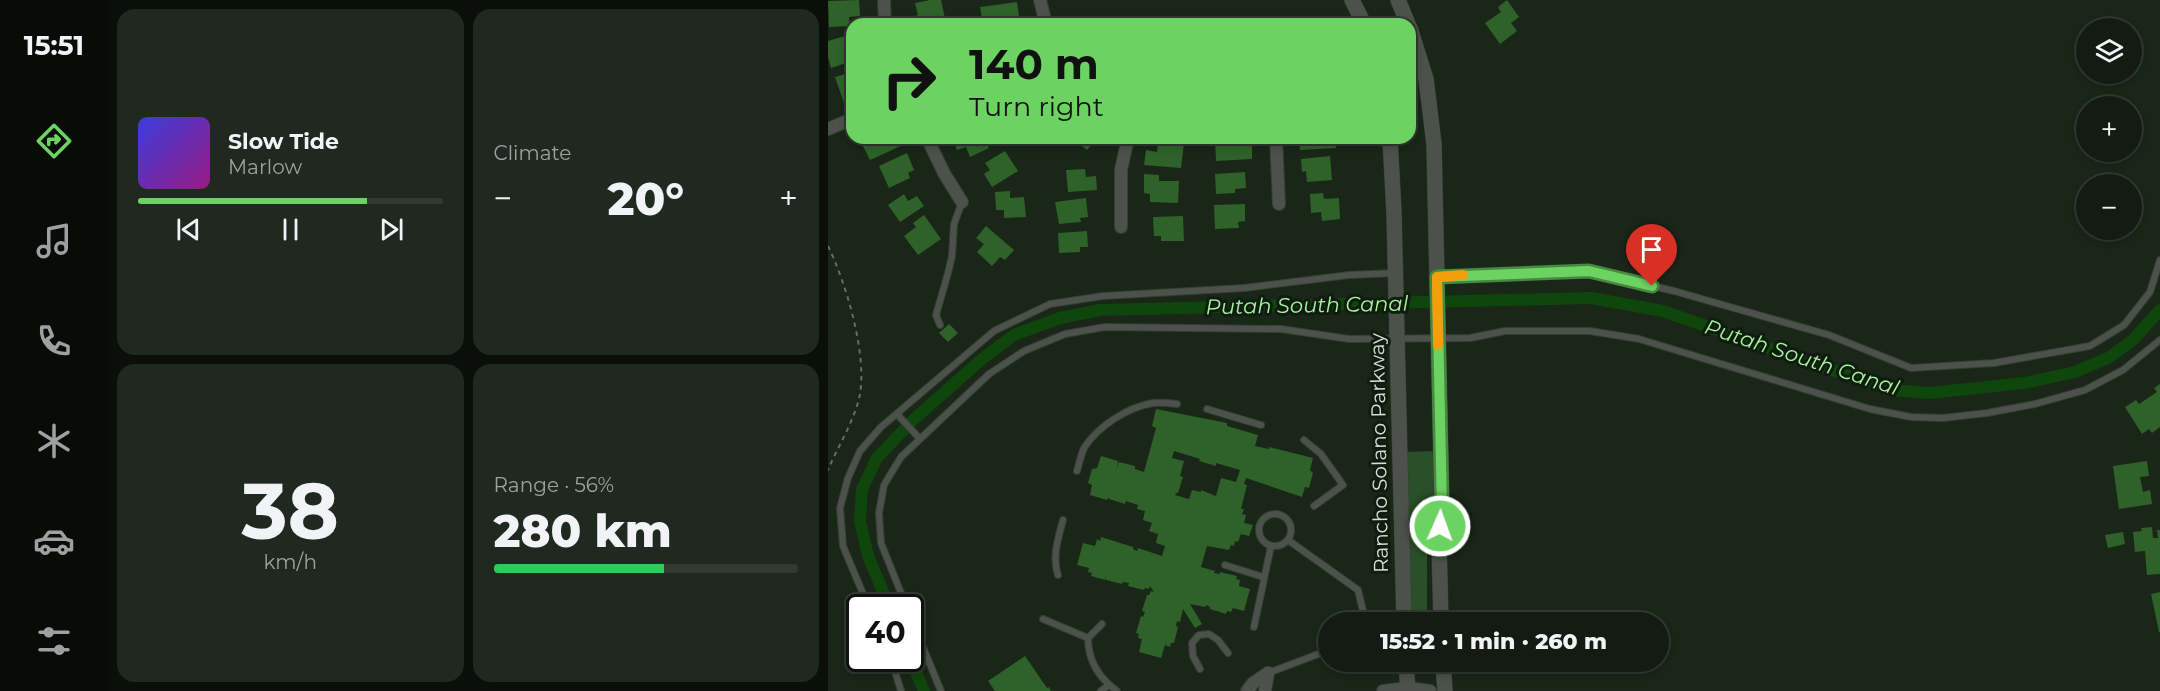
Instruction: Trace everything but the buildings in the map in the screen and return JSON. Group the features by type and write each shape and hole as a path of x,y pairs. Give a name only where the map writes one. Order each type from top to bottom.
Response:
{"street":[{"path":"884,0 885,18"},
{"path":"1040,0 1044,18"},
{"path":"1352,0 1361,18"},
{"path":"1398,0 1406,18"},
{"path":"1416,47 1426,79 1434,144 1442,510 1439,542 1441,612"},
{"path":"828,129 846,122"},
{"path":"930,144 945,175 962,202"},
{"path":"1121,227 1121,170 1127,144"},
{"path":"1276,144 1279,204"},
{"name":"Rancho Solano Parkway","path":"1389,144 1396,279 1404,612"},
{"path":"1407,672 1408,689"},
{"path":"1444,672 1445,691"},
{"path":"1247,691 1253,683 1268,673"},
{"path":"1265,691 1268,673"},
{"path":"1383,691 1408,689 1430,691"}],"lane":[{"path":"940,325 936,315 952,256 954,224 962,202"},
{"path":"1437,279 1589,271 1674,291 1829,336 1911,368 1994,363 2091,346 2124,326 2150,292 2160,260"},
{"path":"863,594 843,546 840,508 848,478 860,451 881,427 898,415 994,330 1050,304 1103,296 1244,288 1349,275 1396,279"},
{"path":"901,594 880,543 879,513 884,485 901,457 918,437 989,374 1024,351 1065,334 1105,327 1281,329 1349,339 1397,332 1438,333 1470,338 1505,331 1590,331 1639,339 1870,409 1911,417 1943,418 2035,404 2085,390 2124,370 2160,340"},
{"path":"1077,471 1084,449 1098,432 1115,419 1155,402 1177,404"},
{"path":"1207,409 1261,424"},
{"path":"898,415 918,437"},
{"path":"1304,440 1322,454 1343,485 1314,506"},
{"path":"1272,514 1287,519 1291,529 1288,540 1280,546 1271,546 1262,540 1258,530 1262,520 1272,514"},
{"path":"1058,575 1054,554 1063,520"},
{"path":"1288,540 1358,590 1363,612"},
{"path":"1254,627 1271,546"},
{"path":"1225,565 1263,577"},
{"path":"1043,619 1088,638"},
{"path":"1102,624 1088,638 1088,651 1094,666 1109,685 1117,691"},
{"path":"1200,669 1193,656 1192,644 1199,635 1209,634 1218,640 1228,653"},
{"path":"924,650 941,691"},
{"path":"1268,673 1318,654"},
{"path":"896,672 902,691"},
{"path":"1101,691 1109,685"}],"path":[{"path":"828,246 843,281 852,314 860,360 861,383 856,406 828,470"}],"green space":[{"path":"1433,451 1434,508 1427,539 1427,612 1410,612 1406,452"}],"waterway":[{"name":"Putah South Canal","path":"884,594 868,556 860,521 862,489 877,458 912,421 982,359 1014,335 1060,318 1100,310 1591,298 1663,311 1893,390 1929,393 2024,383 2075,372 2108,358 2133,340 2160,310"},
{"name":"Putah South Canal","path":"916,672 924,691"}],"slow traffic":[{"path":"1438,345 1437,277 1463,275"}],"route":[{"path":"1440,526 1442,510 1437,277 1589,271 1652,286"}]}
